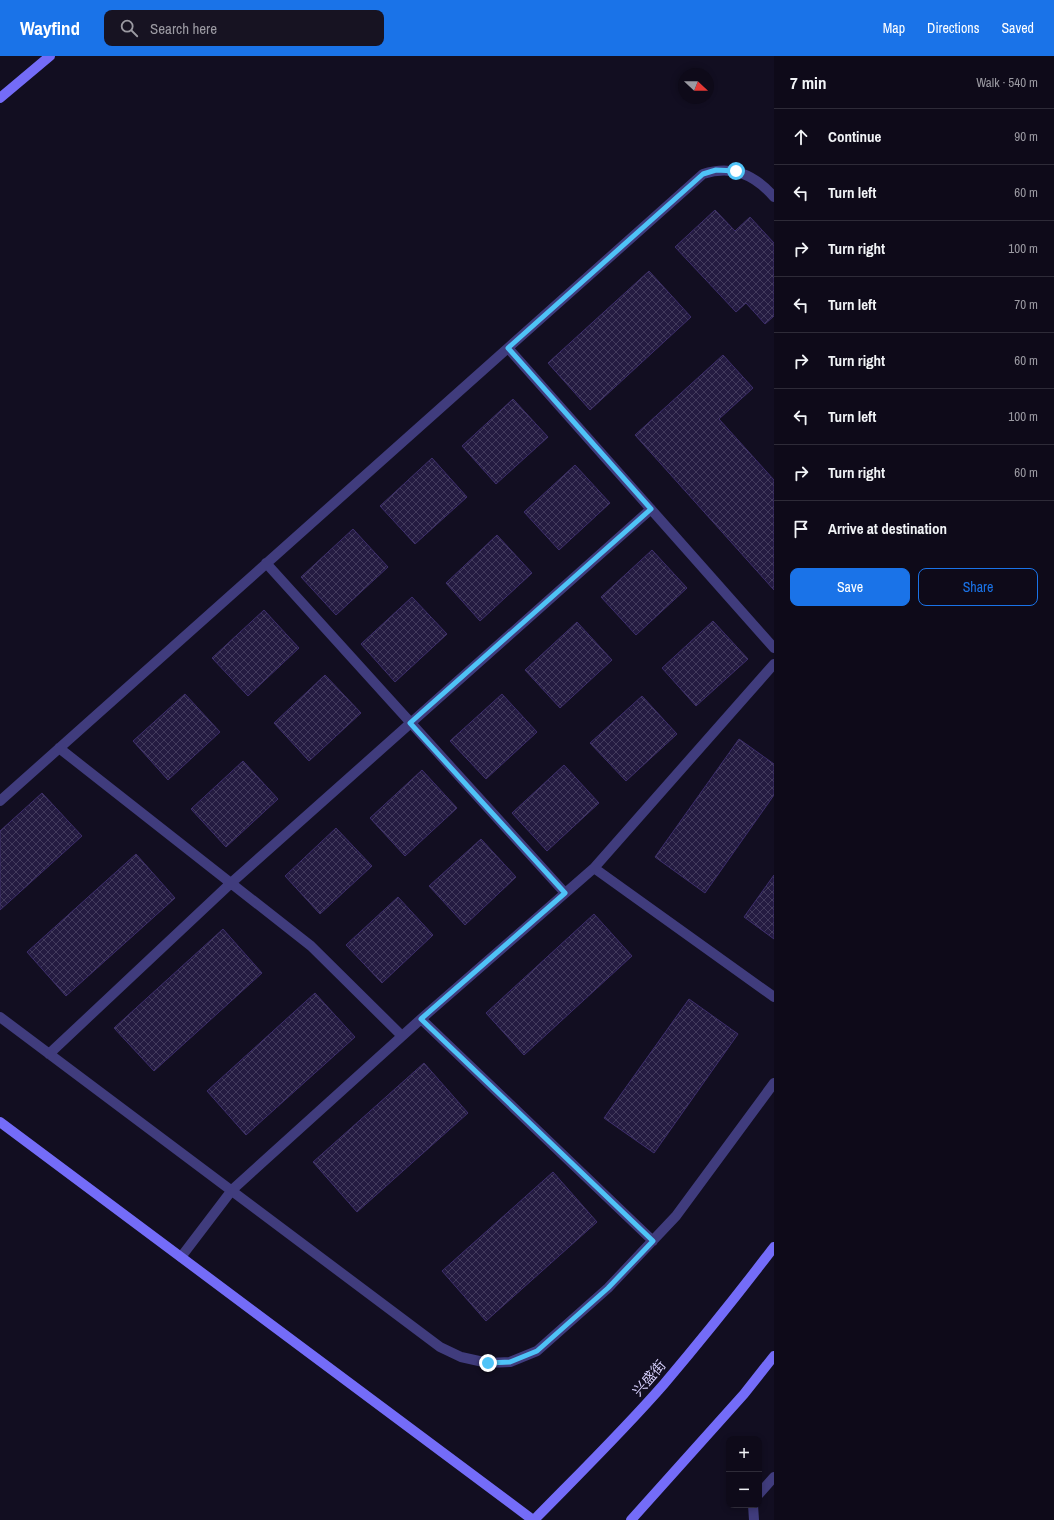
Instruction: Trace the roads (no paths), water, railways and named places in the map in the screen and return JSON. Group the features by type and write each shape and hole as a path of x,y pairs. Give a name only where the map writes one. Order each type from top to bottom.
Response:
{"main road":[{"path":"0,98 50,56"},
{"path":"0,1122 534,1520"},
{"name":"兴盛街","path":"534,1520 590,1464 664,1384 774,1247"},
{"path":"631,1520 744,1394 774,1356"}],"lane":[{"path":"0,800 703,174 716,170 736,171 752,177 774,197"},
{"path":"508,348 774,648"},
{"path":"49,1054 231,883 651,509"},
{"path":"266,563 565,893"},
{"path":"181,1257 232,1190 421,1019 594,868 774,664"},
{"path":"59,748 311,946 402,1036"},
{"path":"594,868 774,998"},
{"path":"0,1017 440,1347 461,1358 488,1363 510,1362 537,1351 608,1288 676,1216 774,1083"},
{"path":"421,1019 653,1241"},
{"path":"762,1491 774,1477"},
{"path":"753,1508 754,1520"}]}
